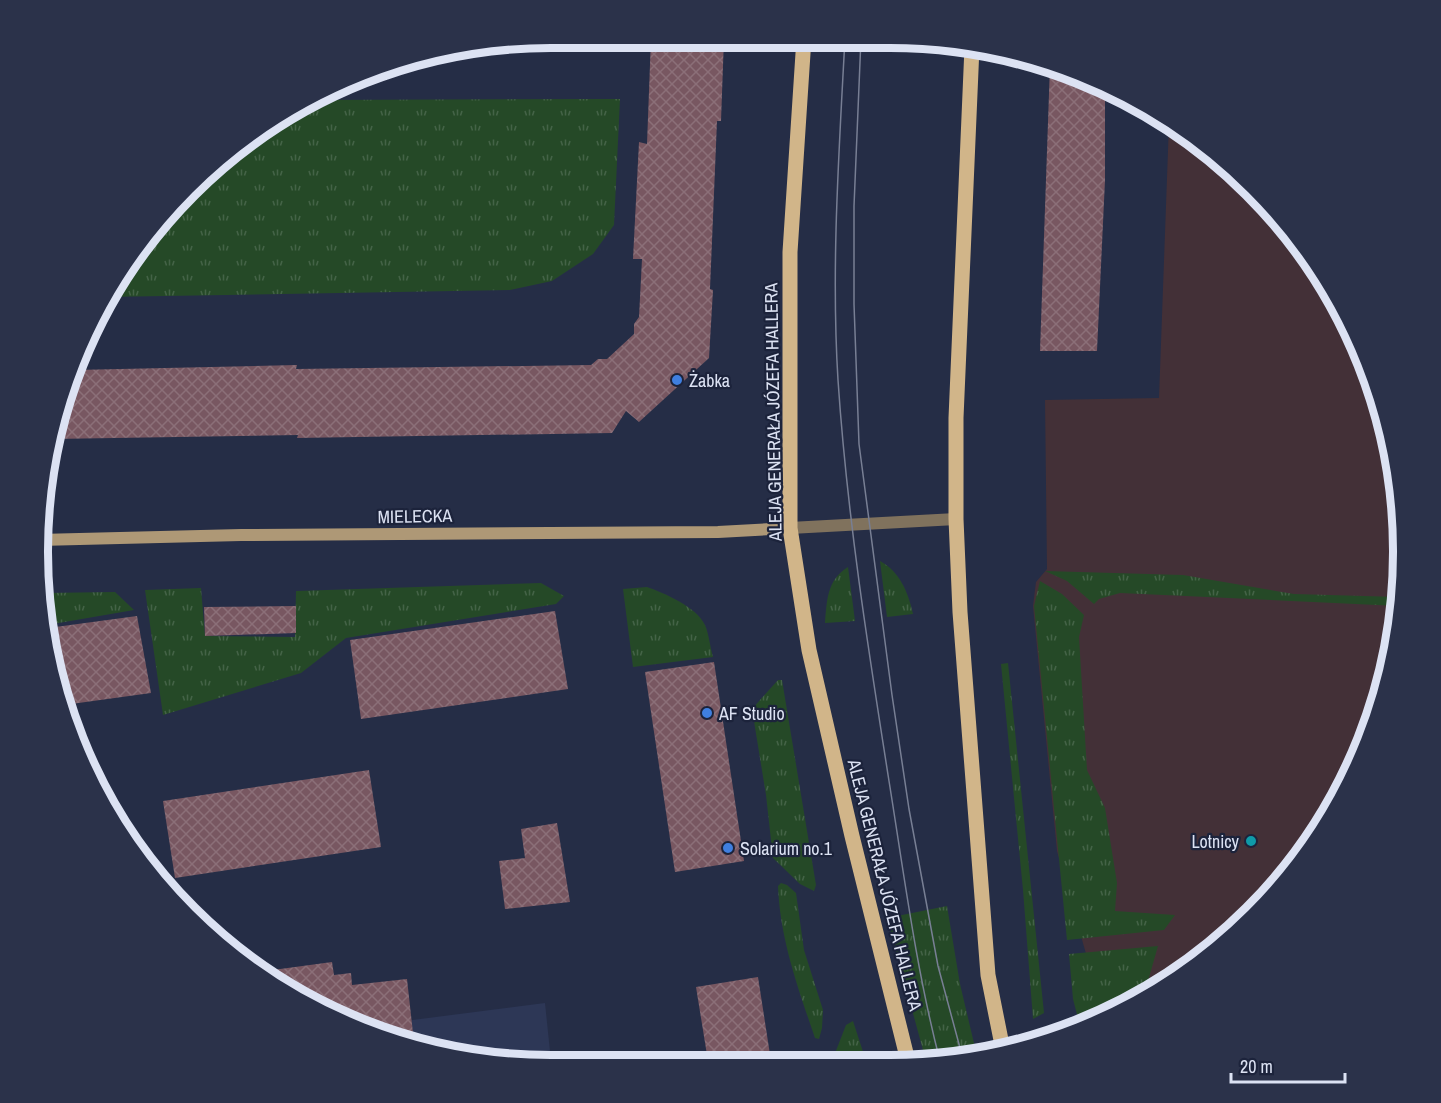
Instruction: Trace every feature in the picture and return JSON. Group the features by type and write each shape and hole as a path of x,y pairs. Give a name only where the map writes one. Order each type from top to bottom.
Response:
{"main road":[{"name":"ALEJA GENERAŁA JÓZEFA HALLERA","path":"803,48 790,252 790,528 810,657 906,1054"},
{"path":"972,55 956,418 956,519 960,612 988,975 1002,1042"}],"street":[{"path":"790,528 956,519"},
{"name":"MIELECKA","path":"48,540 718,532 790,528"}],"shaded area":[{"path":"1169,133 1221,173 1246,195 1268,220 1308,272 1341,329 1366,390 1383,453 1392,519 1392,584 1383,650 1366,713 1341,774 1308,831 1268,883 1246,908 1221,930 1169,970 1141,988 1101,1008 1057,851 1033,606 1036,582 1047,569 1045,400 1159,398"},
{"path":"545,1003 550,1055 486,1051 421,1038 379,1024"}],"green space":[{"path":"620,99 614,225 593,254 552,281 510,290 117,297 152,245 195,195 245,152 300,115 329,100"},
{"path":"880,561 893,571 902,583 913,614 887,617"},
{"path":"848,567 855,621 825,623 829,591 836,578"},
{"path":"1045,571 1183,575 1294,594 1391,597 1390,606 1120,593 1099,599 1094,604 1067,581"},
{"path":"1040,581 1062,594 1084,615 1079,637 1087,770 1105,808 1117,883 1115,911 1175,915 1164,930 1067,940 1034,606"},
{"path":"541,583 564,596 556,604 346,638 301,673 163,715 145,590 201,588 205,636 295,637 296,591"},
{"path":"647,587 679,601 701,618 713,657 633,667 623,589"},
{"path":"115,592 134,610 53,624 50,593"},
{"path":"1008,663 1044,1013 1033,1019 1001,664"},
{"path":"778,680 782,680 816,885 814,891 800,884 773,858 766,795 752,709"},
{"path":"781,883 796,893 804,950 823,1010 819,1039 815,1038 786,944 779,906 778,886"},
{"path":"947,906 960,984 975,1047 924,1054 887,918"},
{"path":"1158,946 1148,984 1078,1018 1073,999 1069,954"},
{"path":"853,1021 864,1055 834,1055 846,1025"}],"building":[{"path":"651,48 724,48 721,121 717,121 709,358 639,422 626,411 612,433 61,439 82,370 297,365 296,369 591,365 598,359 607,359 634,334 634,324 639,317 642,259 633,259 639,142 647,144"},
{"path":"1050,75 1105,97 1105,180 1097,351 1040,351"},
{"path":"296,606 296,633 205,636 204,607"},
{"path":"555,611 568,689 361,719 350,640"},
{"path":"137,616 151,693 72,704 65,682 54,627"},
{"path":"714,662 744,861 675,872 645,672"},
{"path":"369,770 381,847 175,878 163,801"},
{"path":"557,823 570,902 505,909 499,861 525,858 521,829"},
{"path":"332,962 334,975 351,973 352,985 407,979 413,1036 359,1017 300,988 272,970"},
{"path":"758,977 770,1055 707,1055 696,987"}],"tram line":[{"path":"844,48 838,167 835,295 842,431 859,581 881,731 917,956 938,1053"},
{"path":"861,48 854,206 854,304 859,444 909,809 938,966 961,1050"}],"place":[{"name":"Żabka","path":"677,380"},
{"name":"AF Studio","path":"707,713"},
{"name":"Lotnicy","path":"1251,841"},
{"name":"Solarium no.1","path":"728,848"}]}
